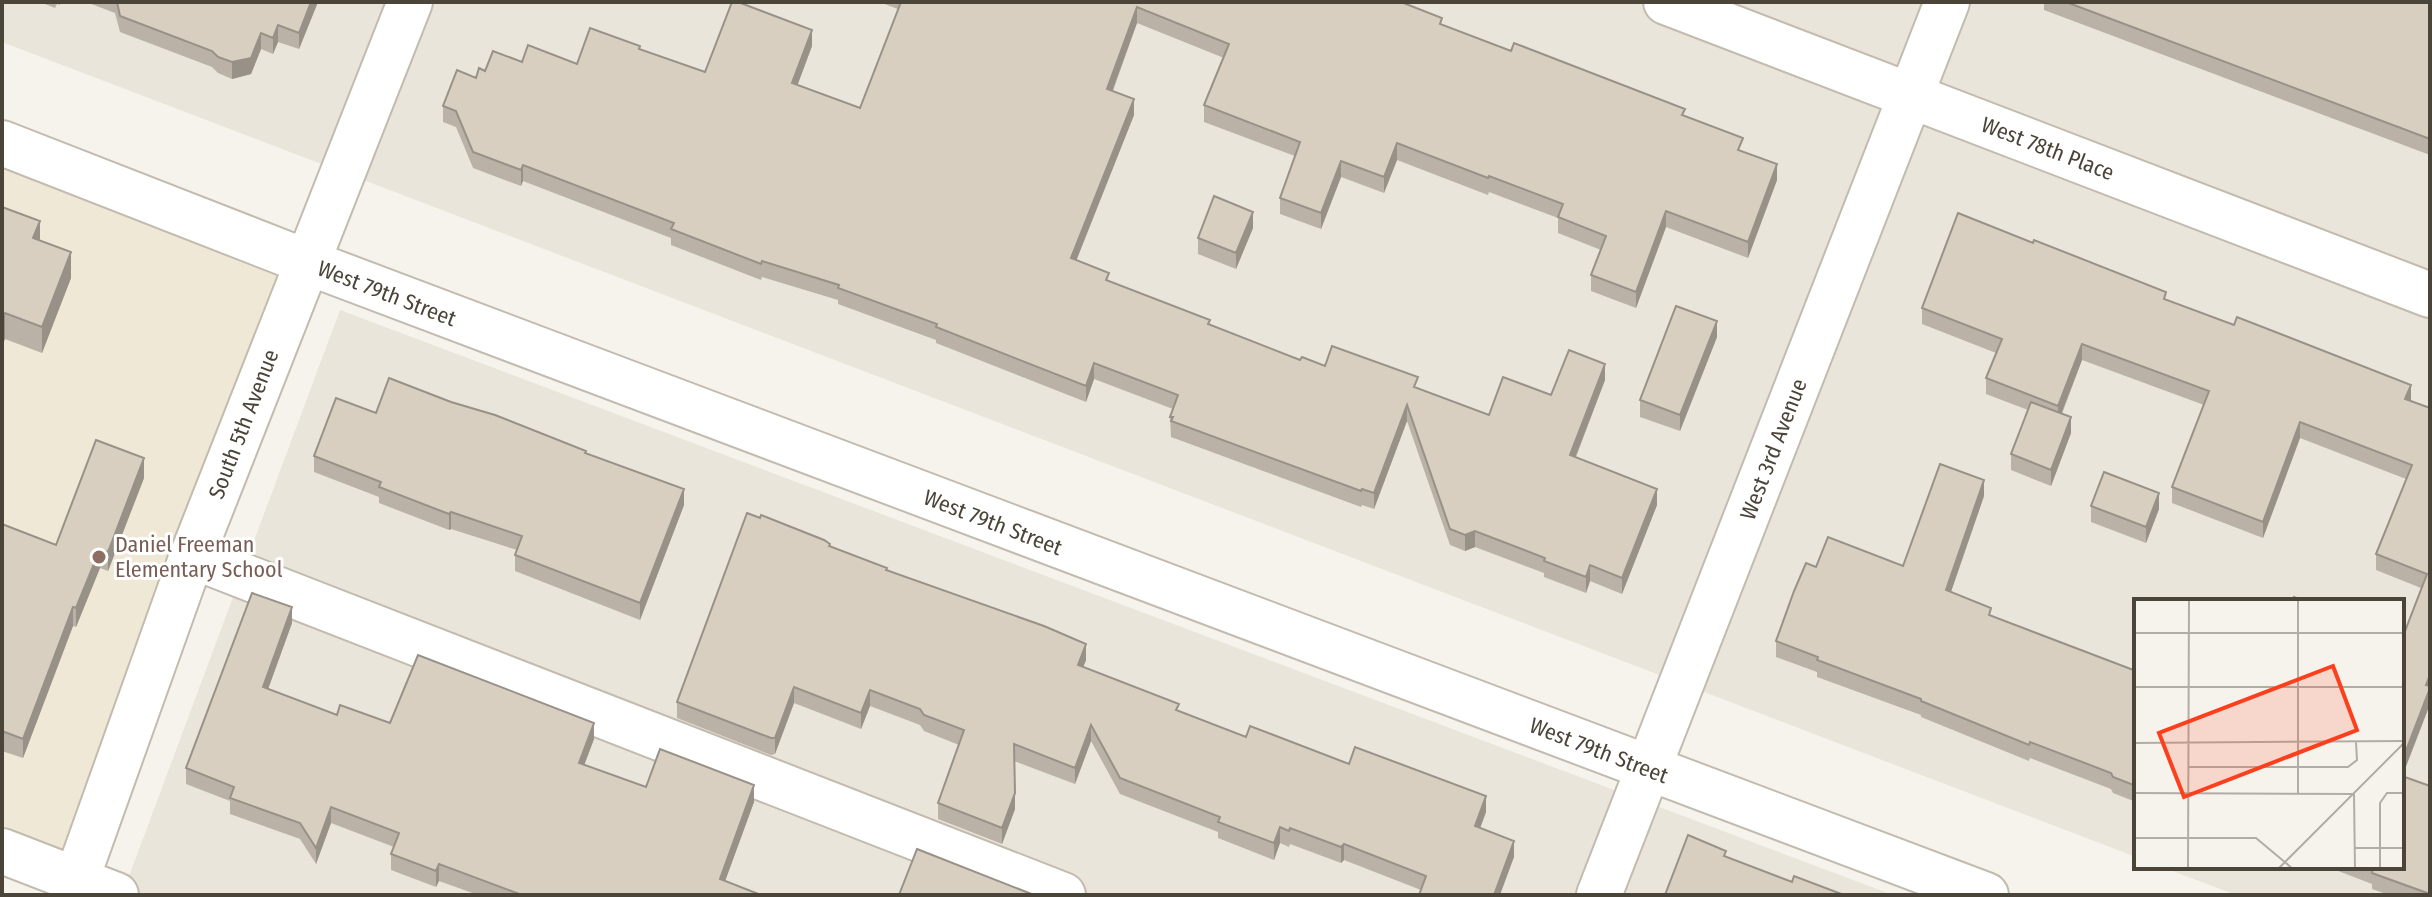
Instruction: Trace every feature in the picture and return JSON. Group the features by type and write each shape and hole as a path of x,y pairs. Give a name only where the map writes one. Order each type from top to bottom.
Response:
{"street":[{"name":"South 5th Avenue","path":"88,890 192,556 410,2"},
{"name":"West 78th Place","path":"1666,2 2430,295"},
{"name":"West 3rd Avenue","path":"1599,895 1947,2"},
{"name":"West 79th Street","path":"2,143 307,262 1986,895"},
{"path":"192,556 1063,895"},
{"path":"2,851 88,890"}],"shaded area":[{"path":"2,2 2430,2 2430,895 2236,895 2167,869 2404,869 2404,599 2134,599 2134,856 2,42"},
{"name":"Daniel Freeman Elementary School","path":"2,143 307,262 77,880 2,851"},
{"path":"340,310 1893,895 122,895"}],"building":[{"path":"117,2 311,2 299,33 278,25 273,38 261,33 251,58 232,62 212,51 120,16"},
{"path":"732,2 812,30 792,83 860,108 901,2 1401,2 1442,18 1440,24 1511,51 1514,43 1685,109 1682,115 1743,138 1738,150 1777,164 1748,242 1666,211 1636,292 1591,275 1606,236 1558,217 1563,204 1397,143 1384,177 1341,161 1321,213 1280,198 1300,142 1204,105 1229,44 1137,7 1107,89 1134,99 1071,258 1109,273 1106,280 1210,320 1208,324 1300,360 1302,357 1325,366 1332,346 1418,377 1414,387 1489,415 1503,377 1551,395 1569,350 1605,364 1570,455 1657,489 1622,578 1590,565 1586,577 1475,531 1465,535 1450,529 1407,405 1374,493 1361,491 1171,421 1178,395 1094,363 1086,386 936,327 937,324 838,288 839,285 762,261 761,264 671,229 674,223 523,165 521,170 473,152 456,111 443,106 457,70 476,78 479,68 485,71 493,51 522,62 528,45 577,64 590,28 705,72"},
{"path":"2066,2 2430,2 2430,139"},
{"path":"1214,196 1253,212 1236,253 1198,238"},
{"path":"2,207 40,221 33,238 71,252 42,327 5,313 2,321"},
{"path":"1958,213 2166,292 2164,299 2234,325 2237,317 2411,385 2405,399 2430,408 2430,675 2426,685 2430,688 2404,756 2404,634 2427,574 2376,554 2412,465 2300,422 2263,522 2172,487 2209,391 2082,344 2058,406 1986,378 2002,339 1922,308"},
{"path":"1676,306 1717,321 1680,415 1640,400"},
{"path":"389,378 495,415 585,453 684,489 640,603 515,555 522,536 451,512 449,514 379,487 381,482 314,456 336,398 376,413"},
{"path":"2031,402 2071,417 2051,470 2011,454"},
{"path":"96,440 144,458 108,552 100,549 76,608 73,607 23,739 2,731 2,524 56,545"},
{"path":"1940,464 1984,480 1946,590 1991,608 1989,615 2134,670 2134,785 2113,777 2111,773 2030,742 2029,745 1776,641 1806,563 1816,567 1828,537 1903,566"},
{"path":"2104,472 2159,493 2146,527 2091,506"},
{"path":"747,513 760,518 761,515 824,540 829,546 886,570 1086,644 1078,665 1179,704 1176,710 1246,737 1250,726 1349,764 1355,747 1486,796 1475,826 1514,841 1494,895 1419,895 1426,876 1344,844 1341,847 1280,827 1274,843 1218,822 1220,817 1120,778 1091,725 1075,768 1014,744 1015,793 1002,828 938,803 964,730 924,715 920,709 870,690 861,713 794,687 775,738 771,738 677,702"},
{"path":"252,593 292,607 263,687 337,715 340,705 390,723 418,655 594,723 579,763 646,787 660,749 754,785 720,879 761,895 522,895 439,864 436,871 391,854 399,833 331,807 316,848 300,823 230,798 234,787 186,768"},
{"path":"2404,777 2430,786 2430,894 2372,873 2373,869 2404,869"},
{"path":"1688,835 1726,851 1724,856 1792,882 1794,876 1844,895 1665,895"},
{"path":"917,849 1034,895 899,895"}],"place":[{"name":"Daniel Freeman Elementary School","path":"99,557"}]}
